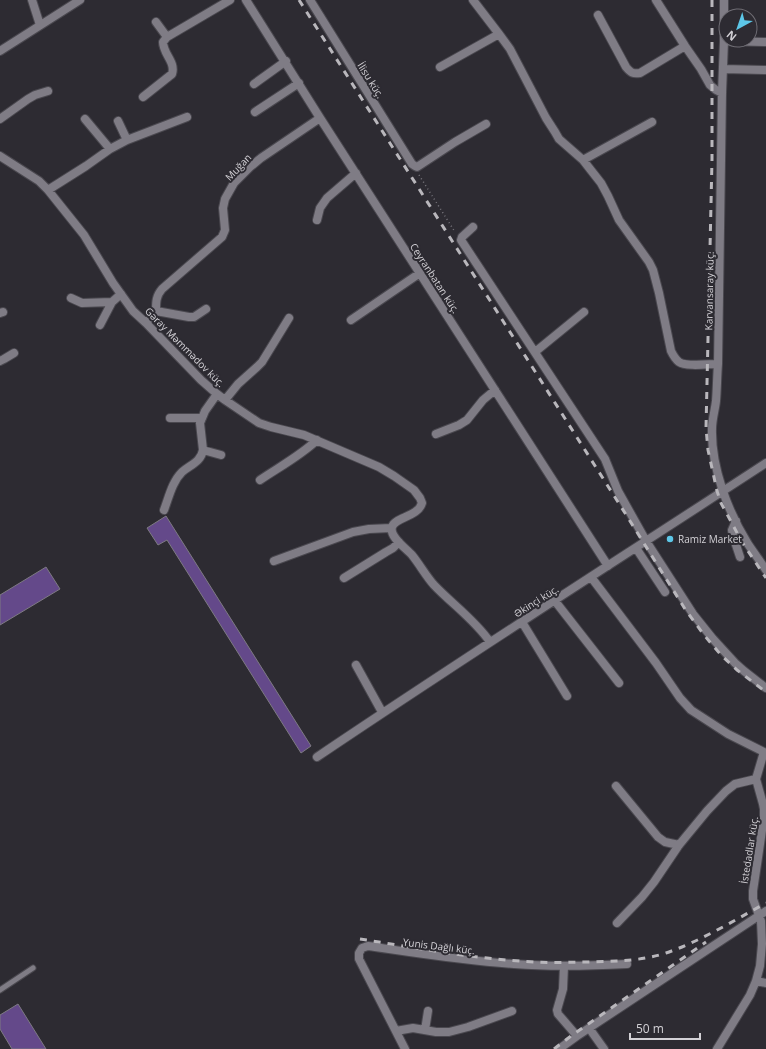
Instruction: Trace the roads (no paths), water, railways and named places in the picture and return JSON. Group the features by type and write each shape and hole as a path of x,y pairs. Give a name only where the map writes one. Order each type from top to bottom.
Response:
{"street":[{"path":"32,0 40,25"},
{"path":"0,51 80,0"},
{"path":"143,97 172,74 174,70 172,63 163,48 163,42 168,37 230,0"},
{"name":"Ceyranbatan küç.","path":"246,0 286,61 320,118 608,566"},
{"name":"İlisu küç.","path":"310,0 412,164 416,167 486,124"},
{"path":"473,0 510,49 546,118 559,139 583,160 601,184 619,220 642,251 653,270 674,357 679,362 684,364 718,364"},
{"path":"656,0 710,85 722,93"},
{"path":"598,15 626,67 634,74 640,73 685,46"},
{"path":"156,22 168,37"},
{"path":"440,67 499,34"},
{"name":"Karvansaray küç.","path":"724,48 718,364 717,391 712,429 713,449 715,463 723,491 736,521 748,544 766,570"},
{"path":"254,84 286,61"},
{"path":"723,69 766,70"},
{"path":"255,112 299,83"},
{"path":"0,119 28,99 48,91"},
{"path":"48,190 110,149 127,140 187,117"},
{"name":"Muğan","path":"156,311 156,300 158,293 222,237 225,230 223,208 225,199 234,183 261,158 320,118"},
{"path":"85,119 110,149"},
{"path":"118,121 127,140"},
{"path":"583,160 652,122"},
{"name":"Gəray Məmmədov küç.","path":"0,156 39,181 48,190 84,235 112,283 133,311 201,380 217,394 259,423 317,440 379,467 414,490 422,503 421,508 394,524 392,528"},
{"path":"317,220 320,208 327,198 356,173"},
{"path":"473,227 462,237 462,240 605,459 618,491 646,541 693,614 713,639 744,672 766,688"},
{"path":"351,320 420,273"},
{"path":"100,325 112,302 121,294"},
{"path":"71,298 82,303 112,302"},
{"path":"146,323 156,311 194,317 206,309"},
{"path":"535,352 584,312"},
{"path":"225,400 238,384 262,362 289,318"},
{"path":"0,360 14,353"},
{"path":"436,434 459,426 467,420 484,400 495,390"},
{"path":"164,510 176,478 199,459 202,454 203,450 200,423 205,411 217,394"},
{"path":"170,418 202,418"},
{"path":"260,480 309,448 317,440"},
{"path":"203,450 221,455"},
{"name":"Əkinçi küç.","path":"317,756 382,712 766,463"},
{"path":"736,521 732,530 740,557"},
{"path":"274,561 353,532 369,529 392,528 392,534 398,542 408,550 434,584 478,627 490,642"},
{"path":"344,578 393,548 398,542"},
{"path":"636,548 665,592"},
{"path":"591,577 691,710 728,734 765,752 756,779 735,784 726,791 679,844 654,882 618,924"},
{"path":"555,601 619,683"},
{"path":"522,622 567,696"},
{"path":"356,665 382,712"},
{"name":"İstedadlar küç.","path":"717,1049 750,995 760,966 763,917 753,899 753,891 764,809 756,779"},
{"path":"616,786 658,837 665,842 679,844"},
{"path":"559,1049 589,1028 763,917"},
{"name":"Yunis Dağlı küç.","path":"405,1049 359,959 359,953 362,948 368,946 461,959 513,964 564,966 627,964"},
{"path":"564,966 563,989 557,1010 558,1014 577,1036"},
{"path":"756,981 766,983"},
{"path":"425,1030 428,1011"},
{"path":"396,1031 413,1028 436,1032 449,1032 468,1027 512,1011"},
{"path":"589,1028 604,1049"}],"lane":[{"path":"0,990 33,968"}],"railway":[{"path":"299,0 685,609 721,655 737,670 766,692"},
{"path":"712,0 712,159 706,428 708,450 721,503 742,542 766,578"},
{"path":"360,939 446,953 512,961 591,962 629,960 657,956 692,943 766,903"},
{"path":"554,1049 706,942"}],"place":[{"name":"Ramiz Market","path":"670,539"}]}
